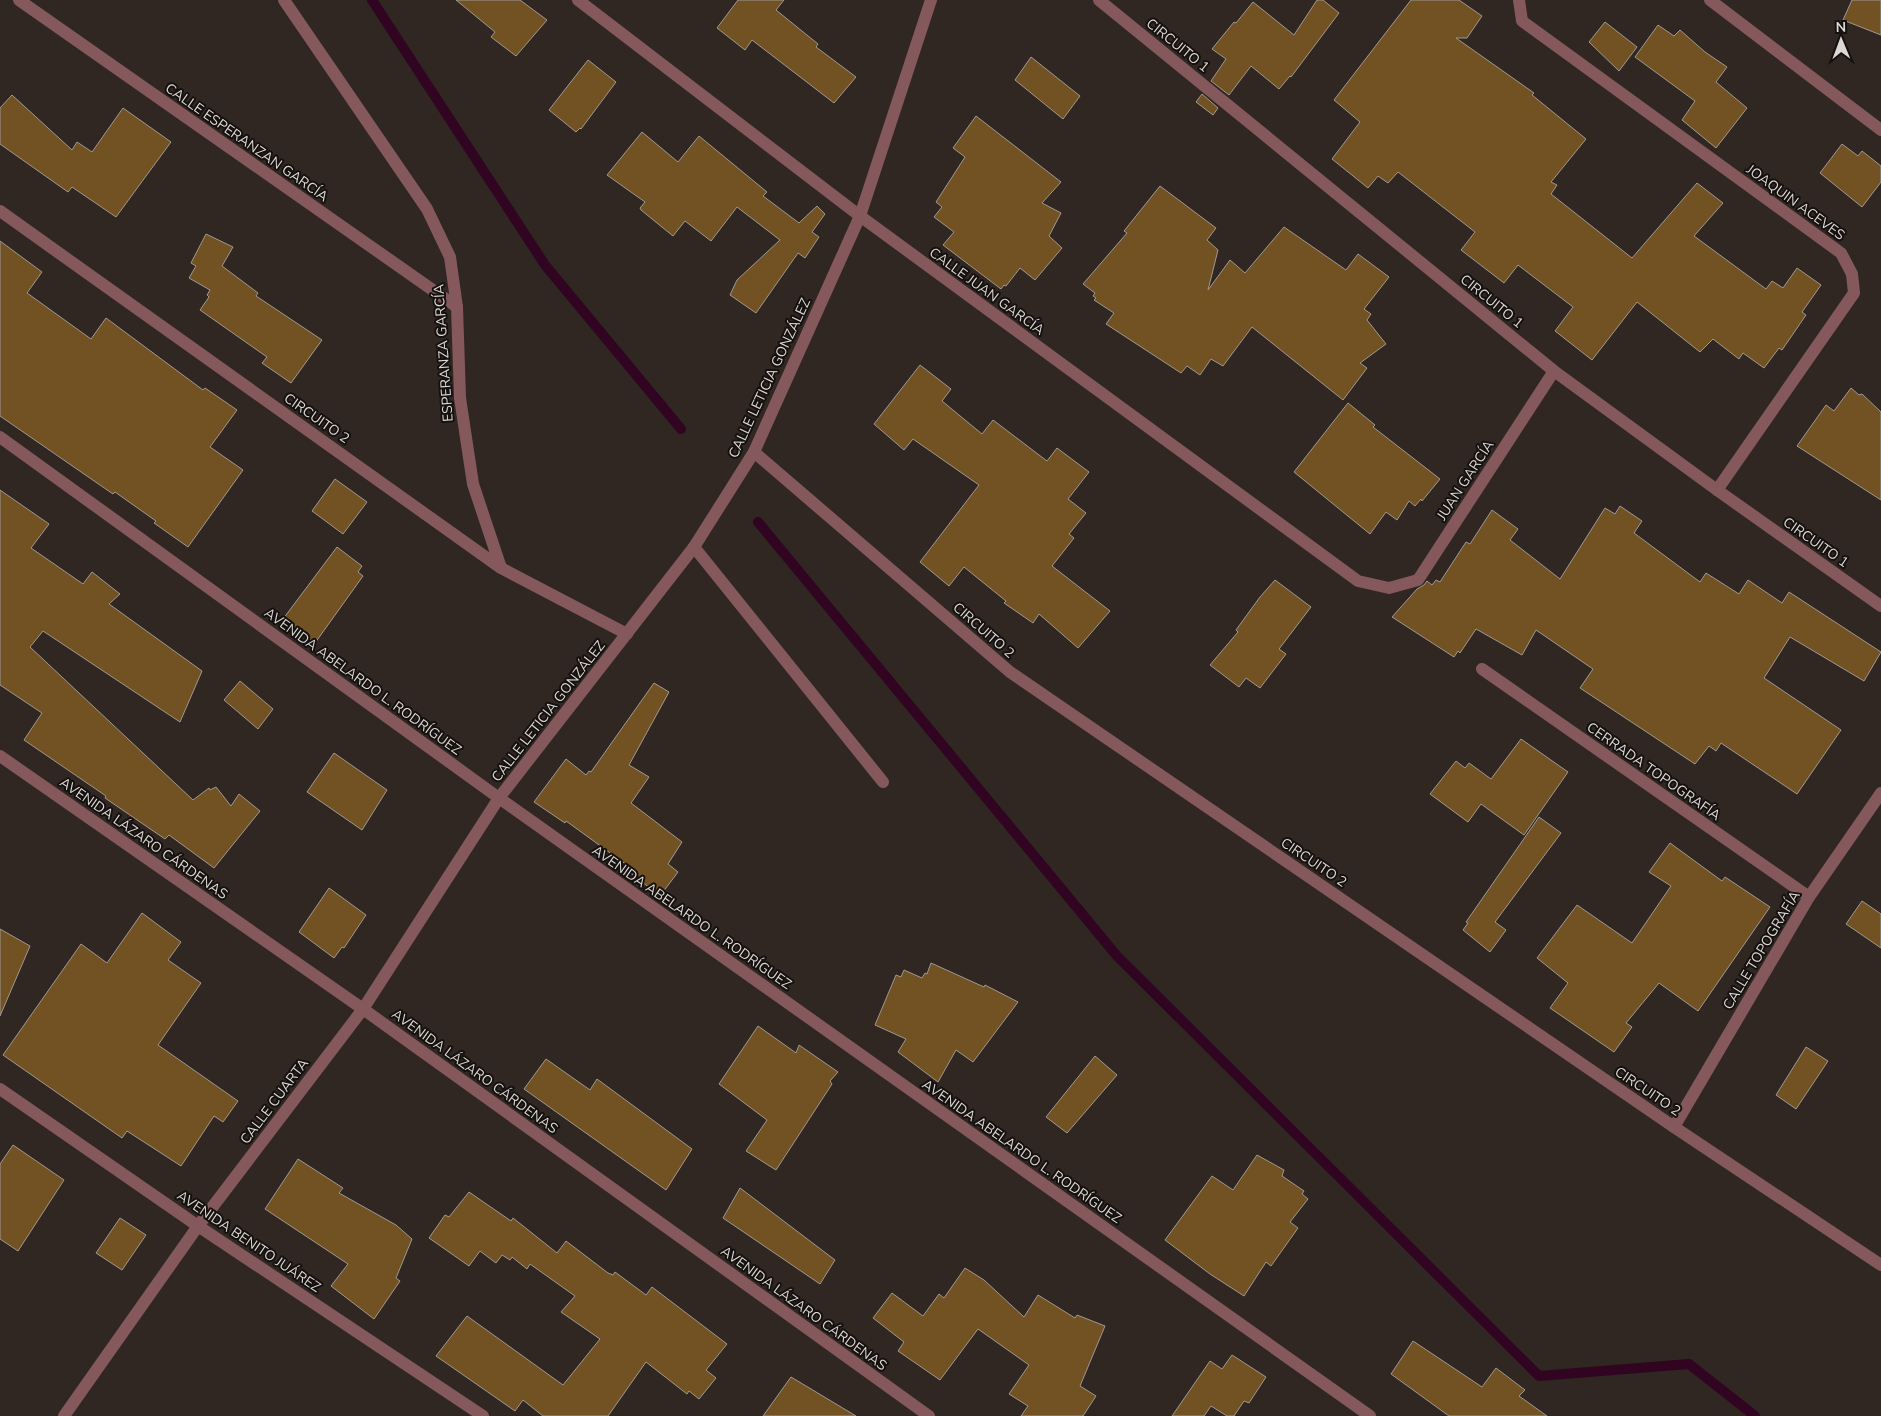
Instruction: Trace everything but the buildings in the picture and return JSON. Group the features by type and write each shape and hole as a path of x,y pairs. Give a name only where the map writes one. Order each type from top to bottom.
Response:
{"street":[{"name":"CALLE ESPERANZAN GARCÍA","path":"19,0 457,307"},
{"name":"ESPERANZA GARCÍA","path":"284,0 427,209 450,257 457,307 460,398 473,484 501,568"},
{"name":"CALLE JUAN GARCÍA","path":"578,0 860,216 1358,582 1389,588"},
{"name":"CALLE LETICIA GONZÁLEZ","path":"499,798 694,548 754,452 860,216 931,0"},
{"name":"CIRCUITO 1","path":"1100,0 1554,371 1717,490 1881,606"},
{"name":"JOAQUIN ACEVES","path":"1519,0 1522,21 1841,253 1852,274 1854,293 1717,490"},
{"path":"1710,0 1881,130"},
{"name":"CIRCUITO 2","path":"0,211 501,568 627,634"},
{"name":"JUAN GARCÍA","path":"1389,588 1418,580 1554,371"},
{"name":"AVENIDA ABELARDO L. RODRÍGUEZ","path":"0,437 499,798 1370,1416"},
{"name":"CIRCUITO 2","path":"754,452 1010,672 1674,1127 1881,1265"},
{"path":"694,548 883,782"},
{"name":"CERRADA TOPOGRAFÍA","path":"1482,669 1809,897"},
{"name":"AVENIDA LÁZARO CÁRDENAS","path":"0,756 363,1009 929,1416"},
{"name":"CALLE TOPOGRAFÍA","path":"1674,1127 1809,897 1881,793"},
{"name":"CALLE CUARTA","path":"64,1416 198,1226 363,1009 499,798"},
{"name":"AVENIDA BENITO JUÁREZ","path":"0,1089 198,1226 483,1416"}],"waterway":[{"path":"372,0 545,265 681,429"},
{"path":"758,522 1117,956 1539,1376 1689,1364 1755,1416"}]}
